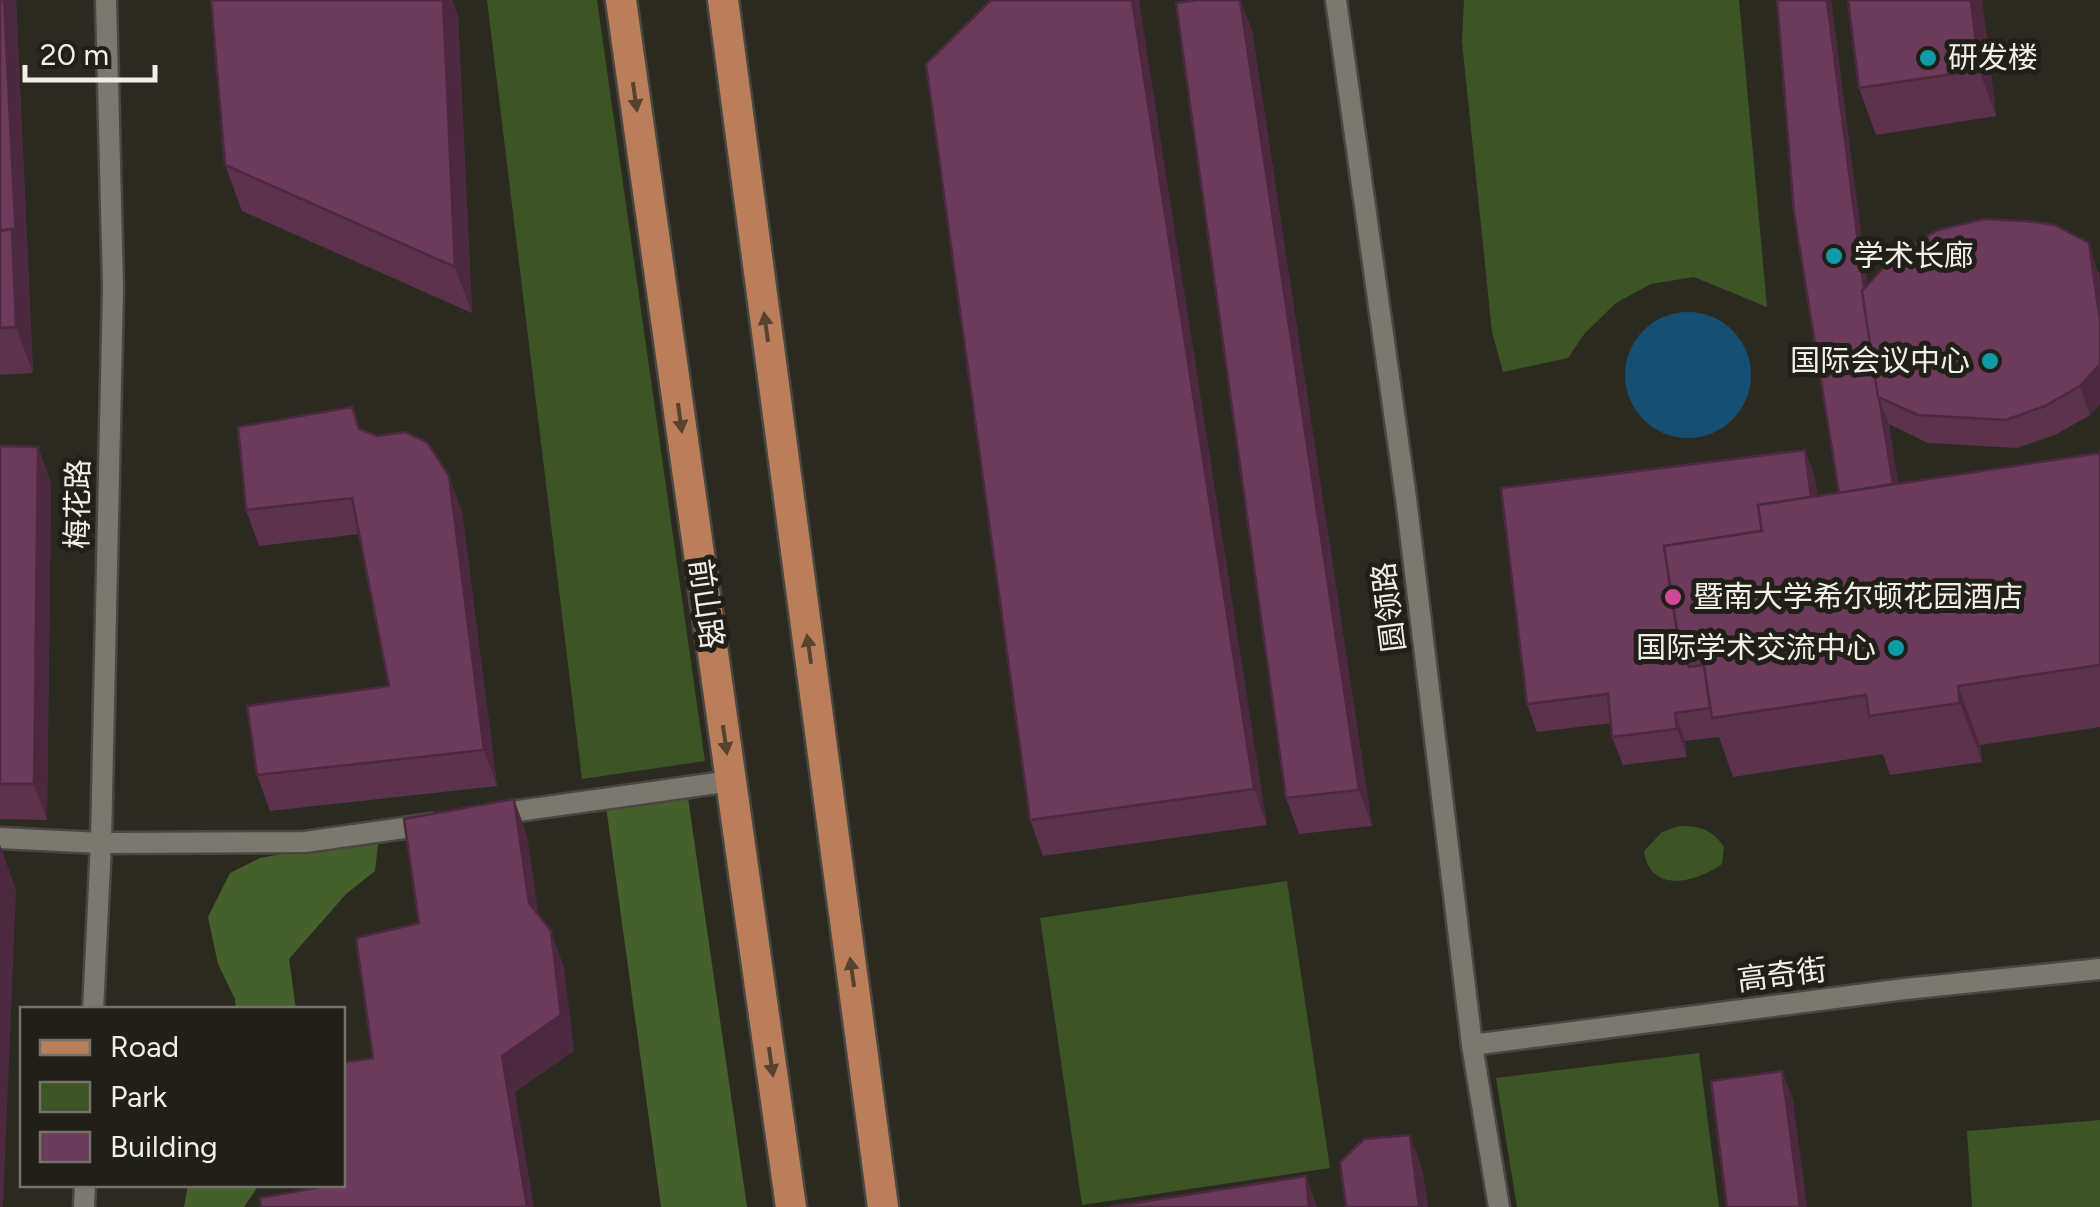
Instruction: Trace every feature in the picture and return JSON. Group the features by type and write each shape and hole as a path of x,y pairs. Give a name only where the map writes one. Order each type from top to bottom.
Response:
{"main road":[{"name":"前山路","path":"621,0 791,1207"},
{"path":"723,0 884,1207"}],"lane":[{"name":"梅花路","path":"93,1007 101,843 113,288 106,0"},
{"name":"圆领路","path":"1336,0 1398,433 1472,1044 1499,1207"},
{"path":"0,838 101,843 305,842 731,781"},
{"name":"高奇街","path":"1472,1044 2100,969"}],"green space":[{"path":"487,0 597,0 705,761 582,779"},
{"path":"1464,0 1739,0 1767,307 1694,277 1651,284 1616,303 1585,333 1568,358 1503,372 1492,332 1462,42"},
{"path":"688,798 747,1207 661,1207 606,806"},
{"path":"1679,826 1699,828 1715,836 1724,847 1722,864 1687,880 1664,879 1655,874 1644,851 1662,832"},
{"path":"379,836 375,871 346,894 289,959 296,1007 236,1007 218,964 208,917 230,873 260,858"},
{"path":"1287,881 1330,1168 1082,1205 1040,918"},
{"path":"1699,1053 1719,1207 1517,1207 1496,1078"},
{"path":"2100,1120 2100,1207 1972,1207 1967,1131"},
{"path":"187,1187 258,1187 244,1207 184,1207"}],"water":[{"path":"1688,312 1712,317 1732,331 1746,351 1751,375 1746,399 1732,419 1712,433 1688,438 1664,433 1644,419 1630,399 1625,375 1630,351 1644,331 1664,317"}],"building":[{"path":"0,0 4,0 16,240 12,229 0,231"},
{"path":"211,0 443,0 455,267 225,165"},
{"path":"991,0 1132,0 1254,789 1030,820 926,64"},
{"path":"1240,0 1359,790 1286,798 1176,3"},
{"name":"学术长廊","path":"1777,0 1827,0 1862,291 1893,484 1839,493 1794,213"},
{"path":"1848,0 1971,0 1979,70 1859,88"},
{"name":"国际会议中心","path":"1984,219 2055,225 2089,243 2100,321 2100,364 2080,386 2045,406 2006,420 1918,415 1878,397 1862,291 1896,254 1938,230"},
{"path":"12,229 16,327 0,328 0,231"},
{"path":"352,407 359,429 377,436 405,432 427,442 449,476 484,750 257,775 247,706 389,686 352,498 246,510 238,427"},
{"path":"0,446 38,447 34,784 0,784"},
{"name":"暨南大学希尔顿花园酒店","path":"1805,450 1811,497 1758,505 1762,531 1664,546 1678,637 1689,667 1704,665 1710,708 1675,713 1677,729 1612,737 1608,694 1527,704 1501,488"},
{"name":"国际学术交流中心","path":"2100,453 2100,665 1958,686 1960,703 1869,716 1866,695 1712,718 1699,633 1678,637 1664,546 1762,531 1758,505"},
{"path":"514,799 529,903 551,931 561,1015 502,1056 527,1207 261,1207 260,1198 320,1187 345,1187 345,1063 373,1058 356,938 419,923 404,819"},
{"path":"1782,1071 1800,1207 1727,1207 1711,1081"},
{"path":"1410,1135 1419,1207 1346,1207 1340,1162 1364,1139"},
{"path":"1306,1176 1309,1207 1110,1207"}],"place":[{"name":"研发楼","path":"1928,58"},
{"name":"学术长廊","path":"1834,256"},
{"name":"国际会议中心","path":"1990,361"},
{"name":"暨南大学希尔顿花园酒店","path":"1673,597"},
{"name":"国际学术交流中心","path":"1896,648"}]}
